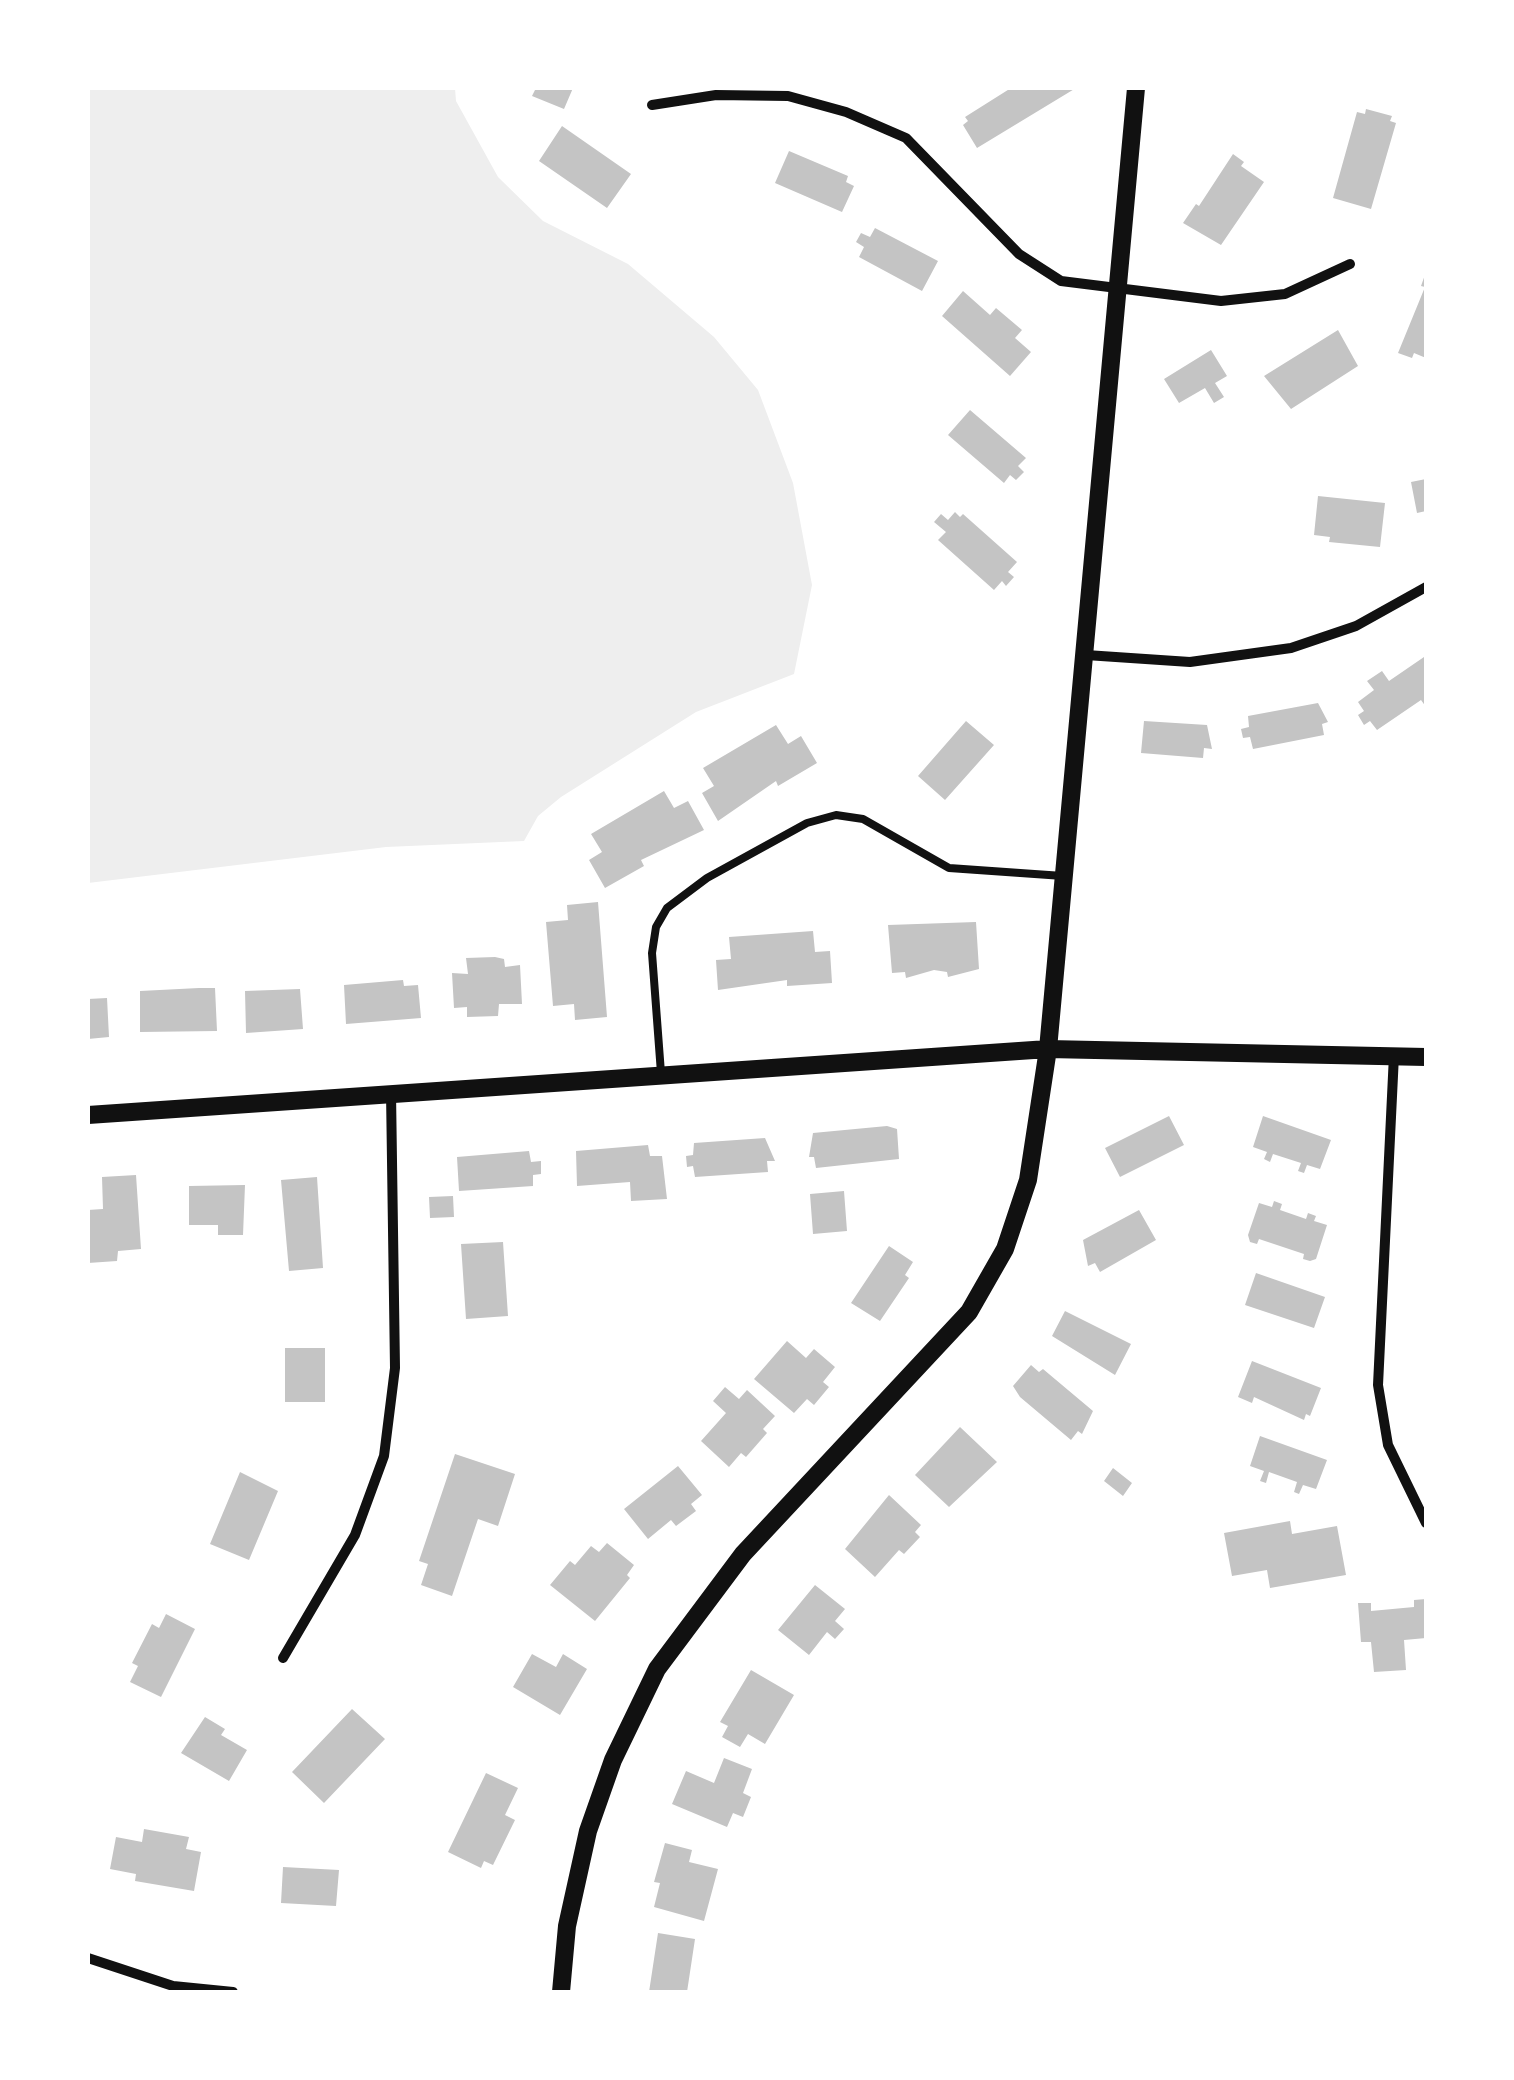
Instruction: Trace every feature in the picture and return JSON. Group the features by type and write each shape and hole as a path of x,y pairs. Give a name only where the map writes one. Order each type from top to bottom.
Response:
{"street":[{"path":"561,1992 567,1926 588,1831 638,1705 690,1620 743,1554 968,1312 1005,1250 1028,1180 1048,1048 1136,88"},
{"path":"652,105 716,94 788,96 846,112 906,138 1019,254 1061,280 1221,301 1286,294 1350,264"},
{"path":"1086,656 1190,662 1291,648 1356,626 1426,588"},
{"path":"88,1115 1048,1048 1426,1056"},
{"path":"1394,1054 1378,1386 1388,1445 1426,1523"},
{"path":"283,1658 355,1535 384,1456 395,1368 391,1092"},
{"path":"88,1958 173,1986 234,1992"}],"lane":[{"path":"661,1073 652,953 656,927 667,908 708,878 806,823 836,815 863,820 949,868 1063,876"}],"shaded area":[{"path":"88,88 455,88 456,101 498,177 543,221 628,264 714,337 758,390 793,483 812,585 794,674 696,712 561,797 538,816 524,841 386,847 88,883"}],"building":[{"path":"536,88 573,88 564,109 532,96"},
{"path":"1011,88 1076,88 977,148 963,125 968,121 965,117"},
{"path":"1366,109 1392,116 1390,121 1396,123 1371,209 1333,198 1357,112 1365,114"},
{"path":"562,126 631,174 607,208 539,161"},
{"path":"789,151 848,176 846,182 854,186 842,212 775,183"},
{"path":"1233,154 1244,162 1241,166 1264,182 1221,245 1183,223"},
{"path":"875,228 938,261 922,291 859,257 864,247 856,242 861,233 870,237"},
{"path":"1426,272 1426,358 1414,353 1412,358 1398,353 1425,287 1421,286"},
{"path":"963,291 990,315 996,308 1022,330 1015,338 1031,352 1010,376 942,316"},
{"path":"1338,330 1358,366 1291,409 1264,376"},
{"path":"1211,350 1227,376 1215,383 1224,397 1214,403 1205,388 1179,403 1164,379"},
{"path":"970,410 1026,458 1018,466 1024,472 1016,480 1010,475 1004,483 948,435"},
{"path":"1426,479 1426,511 1417,513 1411,482"},
{"path":"1318,496 1385,503 1380,547 1329,542 1330,537 1314,535"},
{"path":"955,512 960,517 963,514 1017,562 1008,572 1014,577 1006,586 1002,581 994,590 938,540 946,532 934,522 941,514 948,520"},
{"path":"1424,657 1426,707 1421,700 1377,730 1370,721 1364,725 1358,715 1364,711 1358,702 1374,690 1367,681 1382,671 1389,681"},
{"path":"1318,703 1328,722 1322,724 1324,735 1253,749 1250,737 1243,738 1241,729 1249,727 1248,716"},
{"path":"966,721 994,745 945,800 918,776"},
{"path":"1144,721 1207,725 1212,749 1204,748 1203,758 1141,753"},
{"path":"776,725 788,744 801,736 817,763 778,786 776,781 718,821 702,793 714,786 703,768"},
{"path":"664,791 674,808 688,801 704,830 641,860 644,866 605,888 589,860 602,852 591,834"},
{"path":"598,902 607,1017 575,1020 574,1004 553,1006 546,922 568,920 567,905"},
{"path":"976,922 979,969 948,977 947,972 934,970 906,978 905,972 892,973 888,925"},
{"path":"813,931 815,952 830,951 832,983 787,986 787,980 718,990 716,960 731,959 729,937"},
{"path":"466,958 504,959 505,967 520,965 522,1004 499,1004 498,1016 467,1017 467,1007 454,1008 452,973 468,974"},
{"path":"403,980 404,986 418,985 421,1018 346,1024 344,985"},
{"path":"215,988 217,1031 140,1032 140,991"},
{"path":"300,989 303,1029 246,1033 245,991"},
{"path":"107,998 109,1037 88,1039 88,999"},
{"path":"1169,1116 1184,1145 1120,1177 1105,1148"},
{"path":"1263,1116 1331,1140 1320,1169 1307,1165 1304,1173 1298,1171 1301,1163 1273,1154 1270,1162 1264,1159 1267,1152 1253,1147"},
{"path":"887,1126 897,1129 899,1159 816,1168 814,1157 809,1157 813,1133"},
{"path":"765,1138 775,1161 767,1161 768,1172 695,1177 693,1166 687,1167 686,1156 693,1155 694,1143"},
{"path":"648,1145 650,1156 662,1156 667,1199 631,1201 630,1182 577,1186 576,1151"},
{"path":"529,1151 531,1162 541,1161 541,1174 533,1175 533,1186 459,1191 457,1157"},
{"path":"136,1175 141,1249 118,1251 117,1261 88,1263 88,1210 103,1209 102,1177"},
{"path":"317,1177 323,1268 289,1271 281,1180"},
{"path":"245,1185 243,1235 218,1235 218,1225 189,1225 189,1186"},
{"path":"844,1191 847,1231 813,1234 810,1194"},
{"path":"453,1196 454,1217 430,1218 429,1197"},
{"path":"1274,1201 1282,1204 1280,1210 1306,1219 1308,1213 1316,1216 1314,1221 1327,1225 1316,1259 1303,1259 1304,1254 1259,1239 1257,1244 1250,1242 1248,1235 1259,1203 1272,1207"},
{"path":"1139,1210 1156,1240 1100,1272 1095,1263 1088,1266 1083,1240"},
{"path":"503,1242 508,1316 466,1319 461,1244"},
{"path":"889,1246 913,1262 905,1275 909,1278 880,1321 851,1303"},
{"path":"1256,1273 1325,1297 1314,1328 1245,1305"},
{"path":"1065,1311 1131,1344 1115,1375 1052,1336"},
{"path":"787,1341 806,1358 814,1349 835,1367 823,1382 829,1387 814,1405 807,1399 794,1413 754,1379"},
{"path":"285,1348 325,1348 325,1402 285,1402"},
{"path":"1252,1361 1321,1388 1310,1416 1306,1414 1304,1420 1254,1397 1252,1403 1238,1397"},
{"path":"1031,1365 1039,1372 1043,1369 1093,1411 1082,1434 1078,1431 1071,1440 1020,1397 1013,1386"},
{"path":"725,1387 739,1399 747,1390 775,1416 763,1429 767,1433 746,1457 741,1453 729,1467 701,1441 726,1413 713,1401"},
{"path":"960,1427 997,1462 949,1507 915,1475"},
{"path":"1260,1436 1327,1460 1316,1489 1303,1485 1299,1494 1294,1492 1297,1482 1269,1472 1266,1483 1260,1481 1264,1471 1250,1466"},
{"path":"455,1454 515,1474 498,1526 478,1519 452,1596 421,1585 428,1564 419,1561"},
{"path":"678,1466 702,1495 691,1504 696,1511 676,1526 671,1520 648,1539 624,1509"},
{"path":"1113,1468 1132,1483 1123,1496 1104,1481"},
{"path":"240,1472 278,1491 249,1560 210,1544"},
{"path":"889,1495 921,1525 915,1532 920,1537 904,1554 899,1550 875,1577 845,1549"},
{"path":"1290,1521 1292,1534 1337,1526 1346,1575 1270,1588 1267,1570 1232,1576 1224,1533"},
{"path":"607,1543 634,1565 627,1575 630,1578 595,1621 550,1585 570,1561 575,1565 591,1546 599,1552"},
{"path":"815,1585 845,1609 835,1621 844,1629 835,1639 827,1632 809,1655 778,1630"},
{"path":"1426,1599 1426,1638 1404,1640 1406,1670 1374,1672 1371,1642 1361,1642 1358,1603 1371,1603 1371,1611 1414,1607 1414,1600"},
{"path":"166,1614 195,1629 161,1697 130,1682 138,1666 132,1663 152,1624 159,1628"},
{"path":"532,1654 556,1667 563,1654 587,1669 560,1715 513,1687"},
{"path":"751,1670 794,1695 765,1744 748,1734 740,1747 722,1737 728,1726 720,1722"},
{"path":"352,1709 385,1739 324,1803 292,1772"},
{"path":"205,1717 225,1729 221,1735 247,1750 229,1781 181,1753"},
{"path":"724,1758 752,1769 743,1793 751,1797 743,1817 733,1813 727,1827 672,1804 686,1771 714,1783"},
{"path":"486,1773 518,1788 505,1815 515,1820 493,1865 484,1861 481,1868 448,1852"},
{"path":"144,1829 189,1837 186,1849 201,1852 194,1891 135,1881 136,1874 110,1869 116,1837 142,1842"},
{"path":"665,1843 692,1850 689,1862 718,1869 704,1921 654,1907 660,1883 654,1882"},
{"path":"283,1867 339,1870 336,1906 281,1903"},
{"path":"658,1933 695,1939 687,1992 649,1992"}]}
